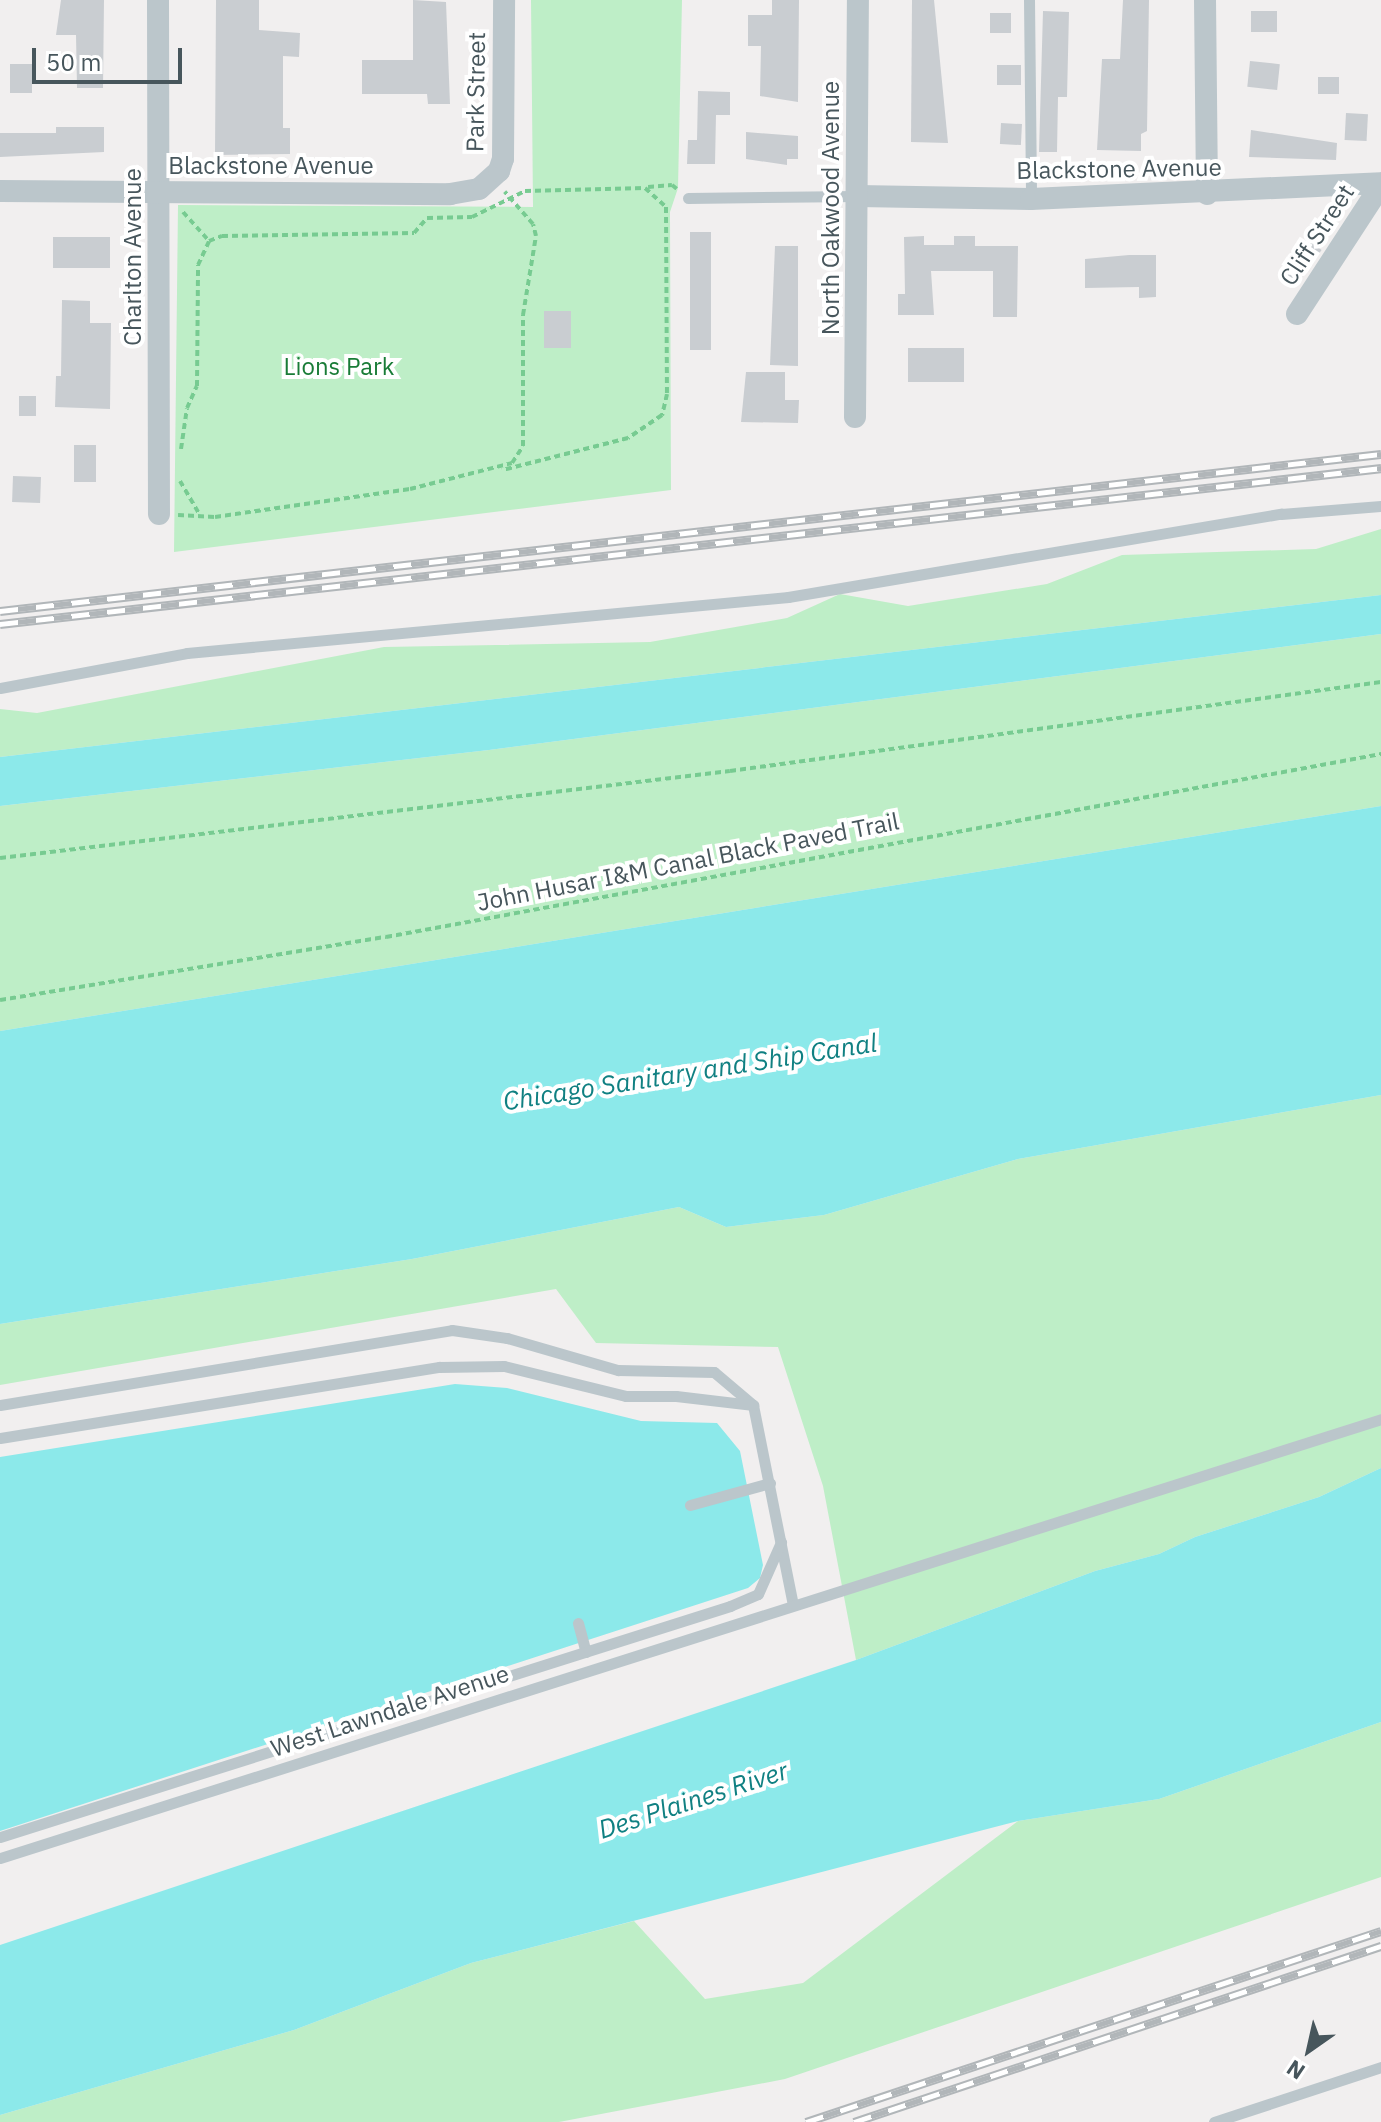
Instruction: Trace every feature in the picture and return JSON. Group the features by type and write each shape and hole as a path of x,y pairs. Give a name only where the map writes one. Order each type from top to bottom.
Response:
{"street":[{"name":"Charlton Avenue","path":"158,0 167,192 159,514"},
{"name":"Park Street","path":"490,181 503,159 504,0"},
{"name":"North Oakwood Avenue","path":"855,417 858,0"},
{"path":"1205,0 1207,194"},
{"name":"Blackstone Avenue","path":"0,191 465,193 490,181"},
{"name":"Blackstone Avenue","path":"858,196 1031,199 1207,194 1381,184"},
{"name":"Cliff Street","path":"1297,314 1381,184"}],"lane":[{"path":"1029,0 1031,199"},
{"path":"688,198 858,196"},
{"path":"0,688 187,653 788,597 1281,514 1381,506"},
{"path":"0,1405 452,1330 507,1338 618,1370 714,1372 753,1405 793,1605"},
{"path":"0,1438 439,1367 504,1366 626,1396 689,1396 753,1405"},
{"name":"West Lawndale Avenue","path":"0,1858 1381,1419"},
{"path":"690,1505 770,1483"},
{"path":"0,1837 586,1652 758,1594 781,1541"},
{"path":"578,1623 586,1652"},
{"path":"1214,2122 1381,2067"}],"path":[{"path":"490,181 512,198 533,224 536,259 523,315 523,446 502,470"},
{"path":"179,454 197,386 198,265 209,241 222,236 414,233 427,218 472,217 512,198 546,189 672,185 688,198"},
{"path":"159,514 201,517 410,489 502,470 628,438 662,415 667,394 666,207 645,188"},
{"path":"167,192 193,227 209,241"},
{"path":"178,475 201,517"},
{"path":"0,858 730,771 1381,682"},
{"name":"John Husar I&M Canal Black Paved Trail","path":"0,1000 386,937 1381,754"}],"green space":[{"name":"Lions Park","path":"531,0 682,0 678,188 670,212 671,490 174,552 178,205 533,207"},
{"path":"1381,529 1381,595 0,757 0,709 37,713 384,647 650,642 787,618 840,594 908,606 1047,584 1122,555 1316,549"},
{"path":"1381,634 1381,806 0,1031 0,806 489,750"},
{"path":"1381,1095 1381,1468 1319,1497 1195,1537 1159,1554 1095,1571 856,1660 823,1486 778,1347 596,1343 556,1289 0,1385 0,1324 412,1259 679,1207 726,1227 824,1215 1018,1159"},
{"path":"1381,1722 1381,1877 785,2079 559,2122 0,2122 0,2115 294,2030 471,1963 634,1921 705,1999 803,1983 1018,1821 1159,1799"}],"water":[{"path":"1381,595 1381,634 489,750 0,806 0,757"},
{"name":"Chicago Sanitary and Ship Canal","path":"1381,806 1381,1095 1018,1159 824,1215 726,1227 679,1207 412,1259 0,1324 0,1031"},
{"path":"455,1384 507,1388 641,1421 717,1423 740,1451 763,1565 760,1578 748,1588 0,1831 0,1457"},
{"name":"Des Plaines River","path":"1381,1468 1381,1722 1159,1799 1018,1821 471,1963 294,2030 0,2115 0,1945 856,1660 1095,1571 1159,1554 1195,1537 1319,1497"}],"building":[{"path":"61,0 104,0 103,88 77,88 76,35 56,35"},
{"path":"216,0 259,0 259,30 300,33 299,57 283,56 283,128 290,128 290,154 215,155"},
{"path":"413,0 446,2 450,104 428,104 427,94 362,94 362,60 413,60"},
{"path":"772,0 799,0 798,102 760,96 761,46 748,46 748,15 772,15"},
{"path":"912,0 934,0 948,143 911,142"},
{"path":"1123,0 1149,0 1147,131 1141,134 1141,151 1097,150 1102,59 1120,59"},
{"path":"1043,11 1069,12 1067,97 1058,97 1057,152 1039,152"},
{"path":"1251,11 1277,11 1277,32 1251,32"},
{"path":"990,13 1011,13 1011,33 990,33"},
{"path":"1250,61 1280,64 1277,90 1247,87"},
{"path":"10,64 32,64 32,93 10,93"},
{"path":"997,65 1021,65 1021,85 997,85"},
{"path":"1318,77 1339,77 1339,94 1318,94"},
{"path":"698,91 730,92 730,115 716,115 715,164 687,164 688,140 697,140"},
{"path":"1346,113 1368,114 1367,141 1345,140"},
{"path":"1001,123 1022,124 1021,145 1000,144"},
{"path":"56,127 104,127 104,152 0,157 0,133 56,133"},
{"path":"1251,130 1337,143 1336,160 1249,157"},
{"path":"746,132 798,136 798,159 787,159 787,165 746,159"},
{"path":"690,232 711,232 711,350 690,350"},
{"path":"924,236 924,245 954,245 954,236 975,236 975,246 1018,246 1017,317 993,317 993,271 931,271 934,315 898,315 898,294 905,294 904,237"},
{"path":"53,237 110,237 110,268 53,268"},
{"path":"1306,239 1322,250 1296,287 1280,276"},
{"path":"775,246 798,246 798,366 770,365"},
{"path":"1156,255 1156,297 1139,298 1139,287 1085,288 1085,259"},
{"path":"62,300 90,301 90,323 111,323 110,409 55,407 56,376 61,376"},
{"path":"544,311 571,311 571,348 544,348"},
{"path":"908,348 964,348 964,382 908,382"},
{"path":"746,372 785,372 785,400 799,400 798,423 741,422"},
{"path":"19,396 36,396 36,416 19,416"},
{"path":"74,445 96,445 96,482 74,482"},
{"path":"13,476 41,477 40,503 12,502"}],"railway":[{"path":"0,611 1381,454"},
{"path":"0,624 1381,468"},
{"path":"806,2122 1381,1931"},
{"path":"854,2122 1381,1946"}]}
